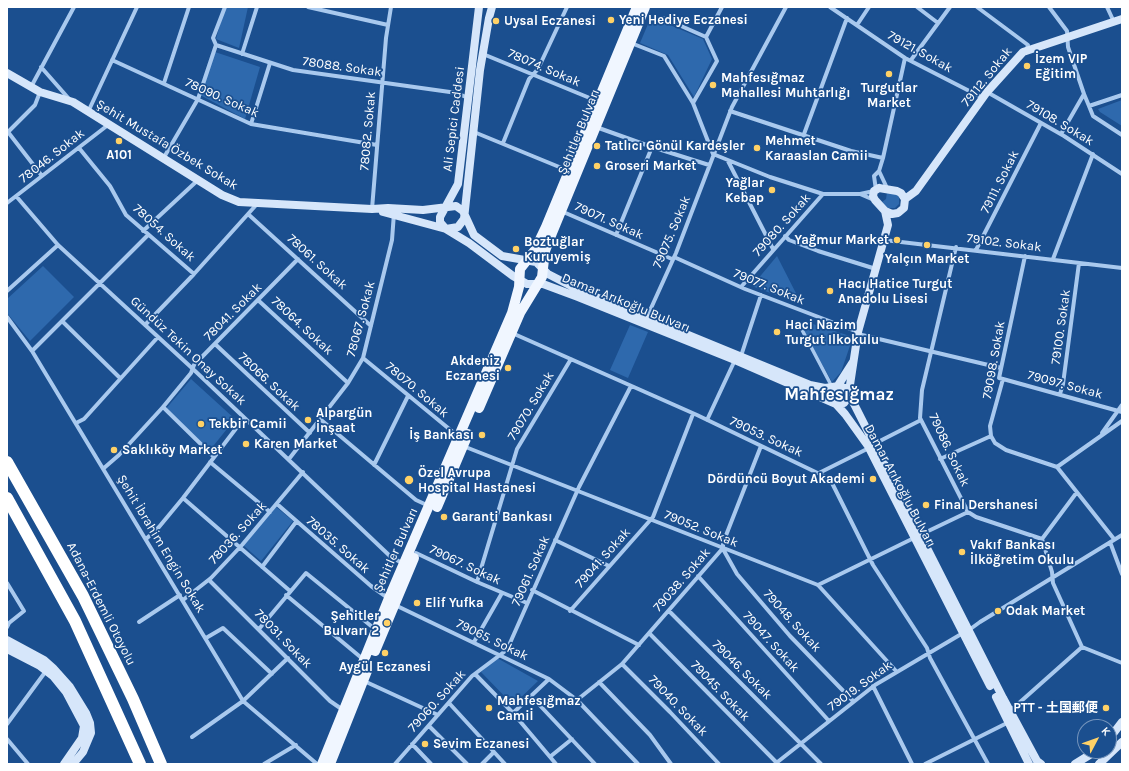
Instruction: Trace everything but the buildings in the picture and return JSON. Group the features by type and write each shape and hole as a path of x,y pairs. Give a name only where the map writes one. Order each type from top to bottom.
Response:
{"highway":[{"name":"Adana-Erdemli Otoyolu","path":"7,462 83,596 133,699 161,764"},
{"path":"7,498 75,621 140,764"}],"main road":[{"name":"Ali Sepici Caddesi","path":"444,207 458,184 479,7"},
{"name":"Ali Sepici Caddesi","path":"464,215 483,54 492,7"},
{"name":"Şehitler Bulvarı","path":"526,260 534,250 546,227 637,7"},
{"name":"Şehitler Bulvarı","path":"543,268 546,250 561,210 644,7"},
{"name":"79112. Sokak","path":"905,199 916,192 985,95 1009,66 1027,49 1118,21"},
{"name":"Şehit Mustafa Özbek Sokak","path":"7,73 40,92 73,102 222,195 239,202 372,210"},
{"path":"853,362 833,385 830,395 831,401 836,404 841,404 846,401 848,392 853,362 858,332 888,225 904,208 905,199 897,191 888,189 875,191 875,200 885,211 892,214 898,213"},
{"path":"372,210 394,212 456,206 463,211 474,235 496,252 510,259 536,262 543,268 542,277 537,284 531,285 519,279 469,243 446,229 394,212"},
{"path":"444,207 440,216 440,222 446,229"},
{"path":"885,211 888,225"},
{"path":"446,229 458,227 463,222 464,215"},
{"path":"519,279 520,269 526,260"},
{"name":"Damar Arıkoğlu Bulvarı","path":"543,268 548,274 581,292 647,317 836,404 871,446"},
{"name":"Şehitler Bulvarı","path":"322,764 376,630 392,602 416,553 512,313 518,292 519,279"},
{"name":"Şehitler Bulvarı","path":"330,764 392,602 404,564 522,308 537,284"},
{"name":"Damar Arıkoğlu Bulvarı","path":"537,284 548,286 578,297 810,385 825,388 833,385"},
{"path":"833,385 845,388 848,392"},
{"name":"Damar Arıkoğlu Bulvarı","path":"848,392 871,446 965,632 1029,764"},
{"name":"Damar Arıkoğlu Bulvarı","path":"965,632 1037,761 1041,764"},
{"path":"7,640 44,660 53,668 70,687 86,713 91,732 83,752 73,764"},
{"path":"7,649 46,671 66,692 84,726 82,738 64,764"},
{"path":"1099,764 1122,742"}],"street":[{"path":"31,87 74,7"},
{"path":"88,112 137,7"},
{"path":"164,83 189,7"},
{"path":"163,159 198,99 216,45 213,38 225,7"},
{"path":"242,54 257,7"},
{"path":"308,7 388,25"},
{"name":"78082. Sokak","path":"372,210 382,83 388,25 392,7"},
{"path":"503,143 529,79 538,70 567,7"},
{"path":"706,37 722,7"},
{"name":"79075. Sokak","path":"647,317 673,258 730,111 786,7"},
{"name":"79121. Sokak","path":"830,7 905,58 985,95"},
{"path":"857,25 869,7"},
{"path":"917,7 938,23"},
{"path":"910,60 950,7"},
{"path":"977,7 1028,45 1027,49"},
{"path":"1049,7 1067,32 1068,47 1093,116 1122,134"},
{"path":"1107,7 1118,21"},
{"path":"663,18 706,37 717,61 693,103"},
{"path":"804,134 847,18"},
{"path":"630,43 664,56 693,103 713,154 728,161 823,194 860,194 875,191 874,176 879,171 883,158 905,58"},
{"name":"78088. Sokak","path":"216,45 270,64 293,70 457,92 468,98"},
{"name":"78074. Sokak","path":"483,54 598,102"},
{"name":"78090. Sokak","path":"112,60 251,124 377,145"},
{"path":"251,124 270,64"},
{"path":"41,67 73,102"},
{"path":"40,92 35,105 7,132 42,176"},
{"path":"1062,134 1084,94"},
{"name":"79108. Sokak","path":"985,95 1062,134 1122,174"},
{"path":"1089,106 1122,95"},
{"path":"730,111 804,134 851,151 883,158"},
{"name":"79111. Sokak","path":"976,250 1041,123"},
{"name":"78046. Sokak","path":"7,203 108,125"},
{"path":"595,127 652,147 709,164"},
{"path":"473,132 570,171"},
{"path":"616,235 652,147"},
{"name":"78054. Sokak","path":"79,148 110,186 126,215 194,274"},
{"path":"1053,259 1093,154"},
{"path":"728,161 773,249"},
{"path":"879,171 888,189"},
{"path":"143,231 198,179"},
{"name":"79080. Sokak","path":"741,287 823,194"},
{"path":"860,194 875,200"},
{"name":"Gündüz Tekin Onay Sokak","path":"16,196 58,246 158,336 391,557 404,564"},
{"path":"145,325 258,204"},
{"name":"79071. Sokak","path":"561,210 616,235 673,258"},
{"name":"78067. Sokak","path":"289,460 348,383 363,358 392,240 394,212"},
{"name":"78061. Sokak","path":"248,214 371,326"},
{"path":"32,351 148,235"},
{"path":"785,236 789,240 818,251 876,269"},
{"name":"79102. Sokak","path":"884,240 956,247 1122,268"},
{"path":"7,291 58,246"},
{"name":"79086. Sokak","path":"956,247 922,390 921,420 968,512"},
{"name":"79098. Sokak","path":"991,436 990,426 1003,379 999,378 1025,256"},
{"name":"79077. Sokak","path":"673,258 761,296 858,332 862,335 1001,368"},
{"name":"78041. Sokak","path":"104,468 119,455 163,407 193,369 194,365 259,301 298,259"},
{"name":"79100. Sokak","path":"1060,394 1063,384 1080,263"},
{"path":"707,420 738,358 761,296"},
{"name":"78064. Sokak","path":"259,301 348,383"},
{"name":"Şehit İbrahim Engin Sokak","path":"7,318 32,351 104,468 243,701 318,764"},
{"path":"62,321 120,378"},
{"path":"801,328 833,385"},
{"name":"79053. Sokak","path":"511,332 707,420 830,479 870,561 928,652 973,739 988,764"},
{"path":"76,423 84,419 158,336"},
{"name":"78066. Sokak","path":"215,344 310,433"},
{"name":"78070. Sokak","path":"363,358 461,441 512,465"},
{"name":"79070. Sokak","path":"477,582 517,449 571,360"},
{"name":"79097. Sokak","path":"1003,379 1120,411"},
{"name":"79061. Sokak","path":"499,655 510,643 532,590 577,492 631,386"},
{"path":"374,465 408,396"},
{"path":"1098,438 1120,411 1122,405"},
{"path":"163,407 214,457"},
{"name":"79041. Sokak","path":"570,610 650,519 693,414"},
{"path":"146,539 159,527 183,498 244,418"},
{"path":"320,419 416,500 430,506"},
{"path":"819,473 921,420"},
{"path":"1057,467 1122,421"},
{"path":"940,459 991,436 995,444 1006,450 1057,467 1112,541 1122,574"},
{"name":"79038. Sokak","path":"577,700 622,664 723,548 723,543 761,446"},
{"path":"210,462 270,512"},
{"name":"79052. Sokak","path":"512,465 577,492 818,585"},
{"name":"78036. Sokak","path":"182,600 209,580 240,547 303,472"},
{"path":"1042,539 1076,492"},
{"path":"183,498 290,591"},
{"name":"78035. Sokak","path":"277,504 371,586 392,602"},
{"path":"896,671 818,585 968,512 976,517 1042,539"},
{"path":"262,567 296,522"},
{"name":"79019. Sokak","path":"776,763 802,744 873,686 928,652 965,632 1122,535"},
{"path":"1042,539 1053,578 1053,583 1082,647 1122,663"},
{"path":"555,540 610,566"},
{"name":"79048. Sokak","path":"723,548 737,574 790,636 853,701"},
{"name":"79067. Sokak","path":"416,553 477,582 527,603"},
{"path":"260,629 306,572 376,630"},
{"name":"79047. Sokak","path":"698,576 829,721"},
{"name":"78031. Sokak","path":"209,580 260,629 330,701 344,710"},
{"path":"7,582 24,612 7,627"},
{"path":"532,590 639,645"},
{"path":"474,642 502,593"},
{"path":"286,595 364,660"},
{"path":"139,622 180,596"},
{"name":"79065. Sokak","path":"392,602 550,679 577,700 638,764"},
{"name":"79046. Sokak","path":"668,611 822,764"},
{"path":"206,638 222,628 272,674"},
{"name":"79045. Sokak","path":"649,633 776,763"},
{"path":"1010,711 1082,647"},
{"name":"79060. Sokak","path":"395,764 475,674 499,655"},
{"path":"192,737 243,701 288,658"},
{"name":"79040. Sokak","path":"622,664 719,764"},
{"path":"7,724 46,671"},
{"path":"475,674 513,713 551,756 556,764"},
{"path":"513,713 550,679"},
{"path":"363,680 438,715"},
{"path":"599,682 650,735 671,764"},
{"path":"873,686 912,764"},
{"path":"531,696 595,764"},
{"path":"449,703 505,764"},
{"path":"925,764 1009,722"},
{"path":"429,726 467,764"},
{"path":"7,739 28,764"},
{"path":"551,756 572,739"},
{"path":"412,744 431,764"},
{"path":"264,764 296,746"},
{"path":"482,764 494,752"}],"shaded area":[{"path":"225,7 248,7 239,48 216,39"},
{"path":"651,17 703,39 712,59 694,97 668,55 640,43"},
{"path":"215,52 260,67 245,119 200,95"},
{"path":"1122,100 1122,126 1100,112 1098,109"},
{"path":"887,192 898,195 899,197 899,204 895,208 886,208 882,202 886,199"},
{"path":"777,256 802,305 752,286"},
{"path":"43,266 74,297 30,341 7,313 7,299"},
{"path":"813,324 853,337 841,372 832,382 802,328"},
{"path":"630,325 648,332 628,378 610,370"},
{"path":"191,379 235,419 210,450 165,410"},
{"path":"275,506 293,521 261,561 243,545"},
{"path":"497,658 538,681 513,705 481,672"}],"place":[{"name":"Yeni Hediye Eczanesi","path":"611,20"},
{"name":"Uysal Eczanesi","path":"496,21"},
{"name":"İzem VIP Eğitim","path":"1027,66"},
{"name":"Turgutlar Market","path":"889,74"},
{"name":"Mahfesığmaz Mahallesi Muhtarlığı","path":"713,85"},
{"name":"A101","path":"119,141"},
{"name":"Tatlıcı Gönül Kardeşler","path":"597,146"},
{"name":"Mehmet Karaaslan Camii","path":"757,148"},
{"name":"Groseri Market","path":"597,166"},
{"name":"Yağlar Kebap","path":"772,190"},
{"name":"Yağmur Market","path":"897,240"},
{"name":"Yalçın Market","path":"927,245"},
{"name":"Boztuğlar Kuruyemiş","path":"516,249"},
{"name":"Hacı Hatice Turgut Anadolu Lisesi","path":"830,291"},
{"name":"Haci Nazim Turgut Ilkokulu","path":"777,332"},
{"name":"Akdeniz Eczanesi","path":"508,368"},
{"name":"Alpargün İnşaat","path":"308,420"},
{"name":"Tekbir Camii","path":"201,424"},
{"name":"İş Bankası","path":"482,435"},
{"name":"Karen Market","path":"246,444"},
{"name":"Saklıköy Market","path":"114,450"},
{"name":"Dördüncü Boyut Akademi","path":"873,479"},
{"name":"Özel Avrupa Hospital Hastanesi","path":"409,480"},
{"name":"Final Dershanesi","path":"926,505"},
{"name":"Garanti Bankası","path":"444,517"},
{"name":"Vakıf Bankası İlköğretim Okulu","path":"962,552"},
{"name":"Elif Yufka","path":"417,603"},
{"name":"Odak Market","path":"998,611"},
{"name":"Şehitler Bulvarı 2","path":"387,623"},
{"name":"Aygül Eczanesi","path":"385,653"},
{"name":"Mahfesığmaz Camiİ","path":"489,708"},
{"name":"PTT - 土国郵便","path":"1106,708"},
{"name":"Sevim Eczanesi","path":"425,744"}],"district":[{"name":"Mahfesığmaz","path":"839,395"}]}
